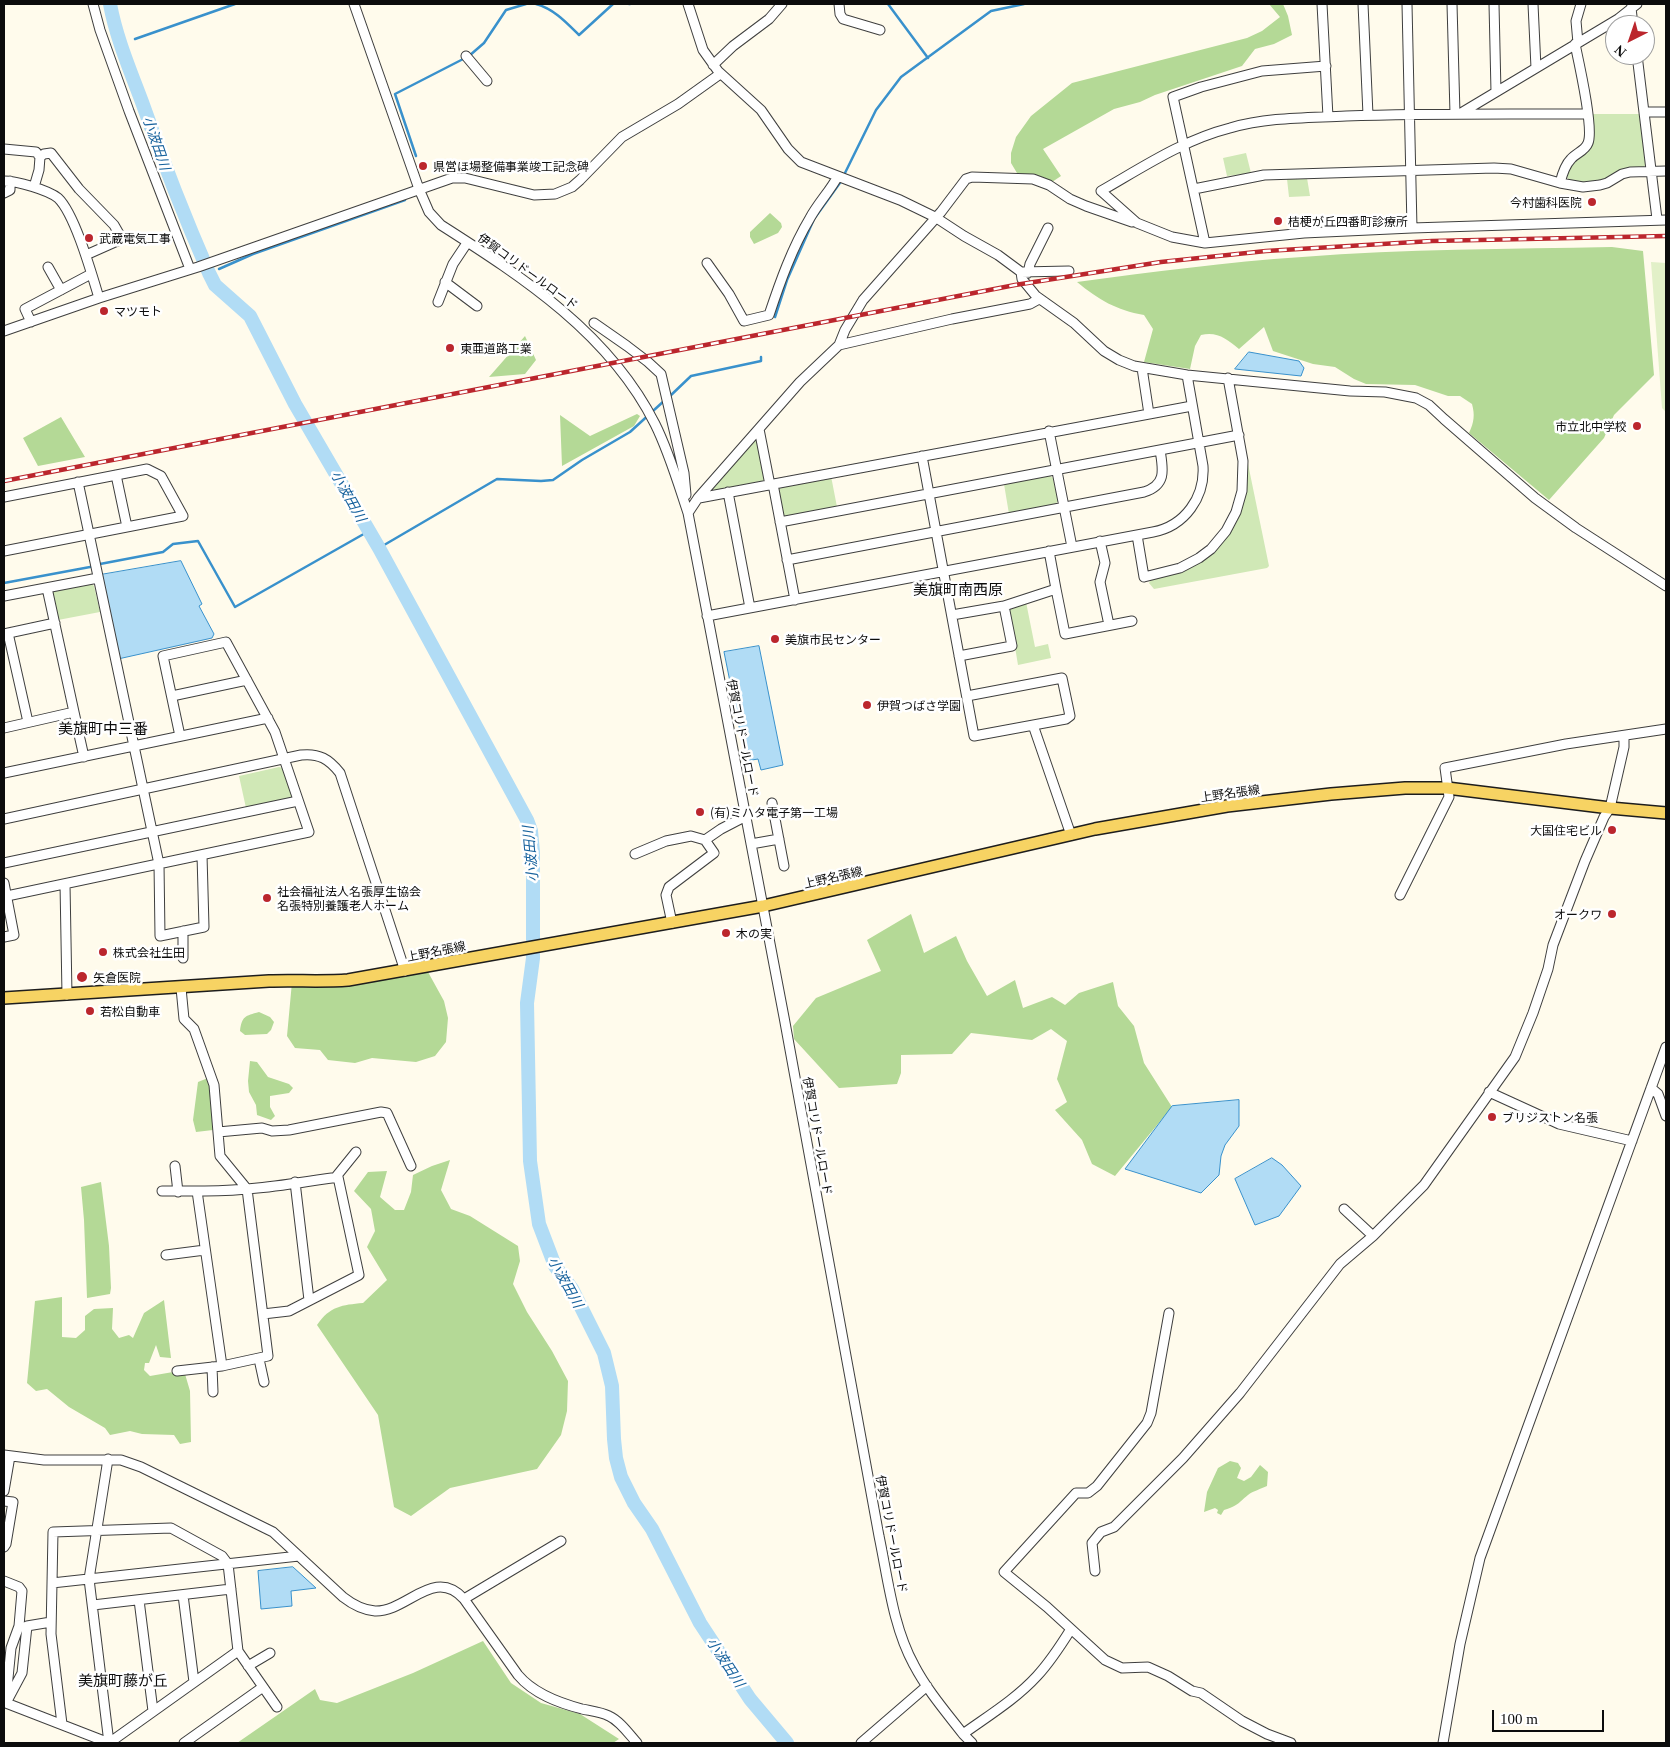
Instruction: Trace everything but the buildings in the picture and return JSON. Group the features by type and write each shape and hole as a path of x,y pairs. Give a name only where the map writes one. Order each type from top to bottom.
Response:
{"main road":[{"name":"上野名張線","path":"4,998 269,982 348,980 762,906 821,894 1071,835 1228,806 1331,794 1405,788 1448,788 1666,813"}],"street":[{"path":"93,4 100,30 129,111 194,268"},
{"name":"伊賀コリドールロード","path":"354,4 425,206 441,225 540,292 583,328 612,359 636,391 650,414 665,446 688,513 879,1536 902,1638 914,1666 927,1686 972,1743"},
{"path":"688,4 703,50 720,74 761,110 788,149 801,162 900,200 998,254 1025,272 1069,270"},
{"path":"714,65 733,46 769,19 782,4"},
{"path":"840,4 840,14 844,19 880,30"},
{"path":"1322,4 1328,117"},
{"path":"1363,4 1368,115"},
{"path":"1407,4 1412,228"},
{"path":"1452,4 1457,114"},
{"path":"1494,4 1496,92"},
{"path":"1533,4 1536,68"},
{"path":"1560,183 1567,164 1588,144 1588,114 1577,44 1576,22 1581,4"},
{"path":"1457,114 1577,44 1634,6"},
{"path":"467,57 487,80"},
{"path":"688,513 698,498 800,382 839,345 863,300 935,218 966,179 972,177 1033,179 1049,185 1070,199 1086,206 1172,237 1205,243 1304,233 1662,220 1652,171 1638,65"},
{"path":"1205,243 1173,97 1201,86 1255,73 1285,68 1326,66"},
{"path":"4,331 456,178 534,195 555,194 572,187 625,135 678,104 720,74"},
{"path":"1644,112 1666,112"},
{"path":"1137,223 1101,192 1184,144 1229,128 1291,118 1409,114 1588,114"},
{"path":"4,149 36,152 40,157"},
{"path":"34,187 40,157 51,153 79,189 114,226 122,239 86,255"},
{"path":"1194,189 1264,175 1494,168 1511,169 1560,183 1583,187 1607,183 1622,174 1666,171"},
{"path":"707,263 744,321 769,315 777,290 800,235 810,216 841,177"},
{"path":"7,181 34,187 54,195 62,202 86,255 99,298"},
{"path":"4,193 10,190 7,181"},
{"path":"1048,228 1022,279 1039,298 1074,323 1104,351 1119,360 1142,368 1187,375 1350,391 1385,392 1416,398 1429,405 1536,498 1576,528 1666,586"},
{"path":"438,302 453,264 467,243"},
{"path":"48,267 61,290"},
{"path":"32,322 24,309 91,274"},
{"path":"446,282 477,306"},
{"path":"839,345 952,319 1030,304 1039,298"},
{"path":"594,324 627,346 661,374 675,442 684,473 688,513"},
{"path":"1142,368 1149,414"},
{"path":"707,616 1100,541 1158,532 1174,524 1194,505 1200,493 1203,480 1203,466 1187,375"},
{"path":"1138,535 1144,577 1170,571 1199,558 1217,542 1232,522 1242,491 1244,462 1228,378"},
{"path":"698,498 1049,431 1192,406"},
{"path":"759,428 795,600"},
{"path":"1049,431 1072,547"},
{"path":"780,522 1238,435"},
{"path":"787,560 1144,492 1160,482 1162,465 1160,450"},
{"path":"922,456 974,736 1066,719 1070,716 1062,678 967,696"},
{"path":"4,497 147,469 161,476 183,516 4,551"},
{"path":"116,475 127,527"},
{"path":"78,482 159,864 160,936 204,927 202,855"},
{"path":"728,492 750,608"},
{"path":"1100,541 1104,563 1100,582 1109,625"},
{"path":"1048,551 1065,634 1132,621"},
{"path":"4,596 98,578"},
{"path":"47,588 84,757"},
{"path":"952,615 1004,606 1056,589"},
{"path":"959,656 1012,646 1004,606"},
{"path":"28,722 6,633 55,623"},
{"path":"7,896 309,832 275,732 226,642 163,656 180,736"},
{"path":"172,696 247,680"},
{"path":"4,728 74,712"},
{"path":"4,773 268,718"},
{"path":"1033,725 1071,835"},
{"path":"1400,895 1449,797 1445,768 1566,744 1666,728"},
{"path":"1095,1571 1092,1543 1101,1532 1114,1526 1183,1458 1240,1394 1340,1264 1373,1236 1424,1185 1488,1092 1515,1057 1548,969 1553,946 1568,904 1604,816 1610,808 1624,747 1624,736"},
{"path":"4,818 308,754 321,756 328,760 340,773 405,971"},
{"path":"4,863 298,801"},
{"path":"772,803 784,866"},
{"path":"705,840 746,816"},
{"path":"636,854 666,840 691,836 705,840 714,853 672,884 666,891 672,923"},
{"path":"751,844 779,839"},
{"path":"4,884 14,935 4,937"},
{"path":"65,884 67,995"},
{"path":"183,931 183,958"},
{"path":"178,1371 212,1368 268,1356 247,1189 220,1156 214,1085 194,1029 184,1019 181,988"},
{"path":"1443,1743 1460,1644 1480,1558 1666,1047"},
{"path":"1651,1088 1658,1094 1666,1116"},
{"path":"1488,1092 1559,1124 1632,1141"},
{"path":"218,1132 262,1128 272,1131 289,1130 381,1112 386,1113 411,1166"},
{"path":"335,1178 356,1152"},
{"path":"175,1166 178,1192"},
{"path":"162,1191 221,1192 338,1177 359,1275 289,1311 263,1314"},
{"path":"294,1182 309,1300"},
{"path":"197,1192 222,1366"},
{"path":"1344,1210 1373,1236"},
{"path":"166,1255 205,1250"},
{"path":"1169,1313 1147,1423 1097,1486 1088,1493 1076,1493 1004,1572 1105,1660 1122,1668 1148,1667 1168,1676 1192,1691 1201,1693 1259,1730 1291,1743"},
{"path":"259,1359 264,1382"},
{"path":"212,1368 213,1392"},
{"path":"4,1491 7,1456 44,1460 108,1459 126,1461 273,1532 350,1603 369,1610 387,1609 428,1589 438,1587 453,1589 464,1599 528,1685 566,1704 609,1716 637,1743"},
{"path":"108,1459 89,1579 109,1743"},
{"path":"4,1501 13,1502 4,1547"},
{"path":"62,1724 51,1634 53,1532 171,1528 222,1556 228,1564 238,1651 277,1707"},
{"path":"464,1599 561,1542"},
{"path":"52,1583 299,1556"},
{"path":"4,1581 18,1587 22,1591 19,1626 14,1634 6,1672 7,1688 4,1693"},
{"path":"93,1605 231,1589"},
{"path":"184,1595 194,1682"},
{"path":"139,1600 153,1711"},
{"path":"51,1622 27,1626 22,1673 6,1703 109,1743"},
{"path":"963,1734 1014,1696 1036,1676 1056,1652 1071,1629"},
{"path":"109,1743 238,1651"},
{"path":"248,1666 270,1653"},
{"path":"861,1743 927,1686"},
{"path":"184,1743 263,1687"}],"green space":[{"path":"1269,4 1283,4 1292,35 1274,44 1255,49 1242,66 1155,95 1140,102 1114,109 1043,149 1061,176 1052,182 1017,173 1011,163 1011,153 1016,137 1031,116 1072,83 1247,38 1262,31 1280,17"},
{"path":"1591,114 1641,114 1647,163 1643,168 1591,182 1580,183 1572,181 1566,176 1573,162 1585,153"},
{"path":"1246,153 1251,173 1227,176 1223,158"},
{"path":"1307,178 1310,196 1289,197 1287,179"},
{"path":"770,213 781,223 782,227 778,233 754,244 750,237 750,232"},
{"path":"1612,247 1643,251 1654,375 1614,415 1604,438 1549,500 1469,433 1474,412 1472,404 1460,396 1448,396 1415,385 1366,384 1335,367 1313,364 1273,351 1264,327 1239,349 1217,335 1201,335 1195,346 1190,369 1144,362 1153,329 1144,315 1108,303 1077,282 1218,264 1341,254"},
{"path":"1651,262 1666,263 1666,412 1662,408"},
{"path":"525,336 536,360 525,374 489,377"},
{"path":"637,414 640,416 634,426 562,466 560,415 590,436"},
{"path":"61,417 85,457 38,466 23,438"},
{"path":"755,437 759,437 766,478 762,482 713,491 710,489"},
{"path":"1247,459 1269,566 1267,568 1154,589 1149,583 1152,578 1166,575 1228,533"},
{"path":"1049,475 1053,478 1058,501 1055,505 1009,514 1004,484"},
{"path":"831,476 837,507 785,517 782,513 777,490 780,487"},
{"path":"91,583 94,586 100,612 58,620 52,593 55,590"},
{"path":"1026,602 1035,647 1048,644 1051,658 1018,665 1009,611 1012,607"},
{"path":"279,767 283,768 292,795 289,800 246,808 239,776"},
{"path":"911,914 924,953 956,936 967,961 987,996 1015,980 1023,1008 1052,997 1065,1005 1079,993 1113,982 1118,1006 1134,1026 1144,1063 1172,1107 1115,1176 1092,1164 1082,1140 1055,1110 1067,1102 1057,1079 1067,1041 1051,1029 1032,1040 971,1033 952,1054 901,1055 901,1073 897,1084 839,1088 794,1039 793,1026 816,998 881,971 867,940"},
{"path":"428,972 444,1001 448,1018 446,1042 435,1056 416,1062 372,1058 355,1063 328,1060 320,1050 295,1048 287,1036 292,982 362,982"},
{"path":"259,1012 270,1017 274,1022 271,1030 267,1034 245,1035 240,1031 243,1019"},
{"path":"250,1061 257,1062 268,1077 289,1084 293,1088 289,1093 270,1096 270,1107 275,1116 271,1120 257,1115 256,1105 249,1092"},
{"path":"208,1078 214,1099 213,1130 196,1132 193,1120 198,1082"},
{"path":"450,1160 441,1190 451,1209 470,1216 518,1246 520,1261 513,1284 527,1312 552,1351 568,1381 567,1411 561,1435 537,1469 450,1488 411,1516 394,1507 378,1415 317,1325 332,1310 363,1303 387,1280 367,1247 375,1231 371,1209 354,1191 368,1172 387,1171 380,1197 395,1210 404,1210 411,1192 413,1175"},
{"path":"101,1182 109,1246 111,1288 110,1294 87,1298 81,1187"},
{"path":"62,1297 62,1337 76,1338 85,1330 85,1316 94,1309 113,1308 112,1329 119,1338 129,1335 133,1338 144,1313 164,1300 171,1358 160,1357 156,1345 149,1363 145,1363 144,1370 150,1376 173,1372 185,1374 190,1391 191,1442 180,1444 174,1435 142,1434 130,1431 110,1435 105,1428 69,1407 47,1389 36,1391 27,1383 35,1301"},
{"path":"1230,1461 1238,1463 1241,1468 1237,1478 1244,1481 1251,1477 1260,1465 1268,1472 1267,1486 1250,1494 1235,1506 1224,1510 1221,1515 1217,1513 1218,1510 1215,1508 1204,1512 1207,1492 1218,1468"},
{"path":"483,1641 511,1683 541,1703 580,1714 619,1739 613,1743 237,1743 315,1689 320,1700 337,1703 413,1673"}],"water":[{"path":"1249,352 1299,361 1304,368 1301,376 1235,369"},
{"path":"181,561 202,604 199,606 214,634 212,638 118,659 100,575"},
{"path":"759,646 783,765 761,770 758,759 746,761 724,652"},
{"path":"1239,1100 1239,1126 1225,1145 1221,1156 1219,1175 1201,1193 1125,1169 1172,1106"},
{"path":"1272,1158 1282,1165 1301,1186 1279,1216 1255,1225 1235,1179"},
{"path":"293,1567 316,1588 291,1591 292,1606 261,1609 258,1571"}],"waterway":[{"name":"小波田川","path":"110,4 120,41 157,145 215,285 250,316 295,404 379,548 527,820 531,831 533,852 533,958 527,1003 530,1161 539,1224 555,1266 572,1289 604,1353 612,1386 614,1439 621,1477 634,1503 652,1529 700,1623 750,1699 787,1743"},
{"path":"135,39 235,4"},
{"path":"416,156 395,94 469,56 484,43 506,10 526,4"},
{"path":"536,4 554,13 579,35 613,4"},
{"path":"888,4 928,58"},
{"path":"844,175 876,110 901,77 991,11 1024,4"},
{"path":"775,317 787,280 814,219 842,180"},
{"path":"219,269 253,254 405,200"},
{"path":"669,397 691,376 761,361 761,357"},
{"path":"379,548 497,479 553,480 582,460 630,432 665,400"},
{"path":"100,564 163,552 173,544 198,541 235,607 369,531"},
{"path":"4,583 90,567"}],"railway":[{"path":"4,481 1015,285 1161,262 1266,251 1432,241 1666,236"}],"place":[{"name":"県営ほ場整備事業竣工記念碑","path":"423,166"},
{"name":"今村歯科医院","path":"1592,202"},
{"name":"桔梗が丘四番町診療所","path":"1278,221"},
{"name":"武蔵電気工事","path":"89,238"},
{"name":"マツモト","path":"104,311"},
{"name":"東亜道路工業","path":"450,348"},
{"name":"市立北中学校","path":"1637,426"},
{"name":"美旗市民センター","path":"775,639"},
{"name":"伊賀つばさ学園","path":"867,705"},
{"name":"(有)ミハタ電子第一工場","path":"700,812"},
{"name":"大国住宅ビル","path":"1612,830"},
{"name":"社会福祉法人名張厚生協会 名張特別養護老人ホーム","path":"267,898"},
{"name":"オークワ","path":"1612,914"},
{"name":"木の実","path":"726,933"},
{"name":"株式会社生田","path":"103,952"},
{"name":"矢倉医院","path":"82,977"},
{"name":"若松自動車","path":"90,1011"},
{"name":"ブリジストン名張","path":"1492,1117"}],"district":[{"name":"美旗町南西原","path":"958,589"},
{"name":"美旗町中三番","path":"103,728"},
{"name":"美旗町藤が丘","path":"123,1680"}]}
